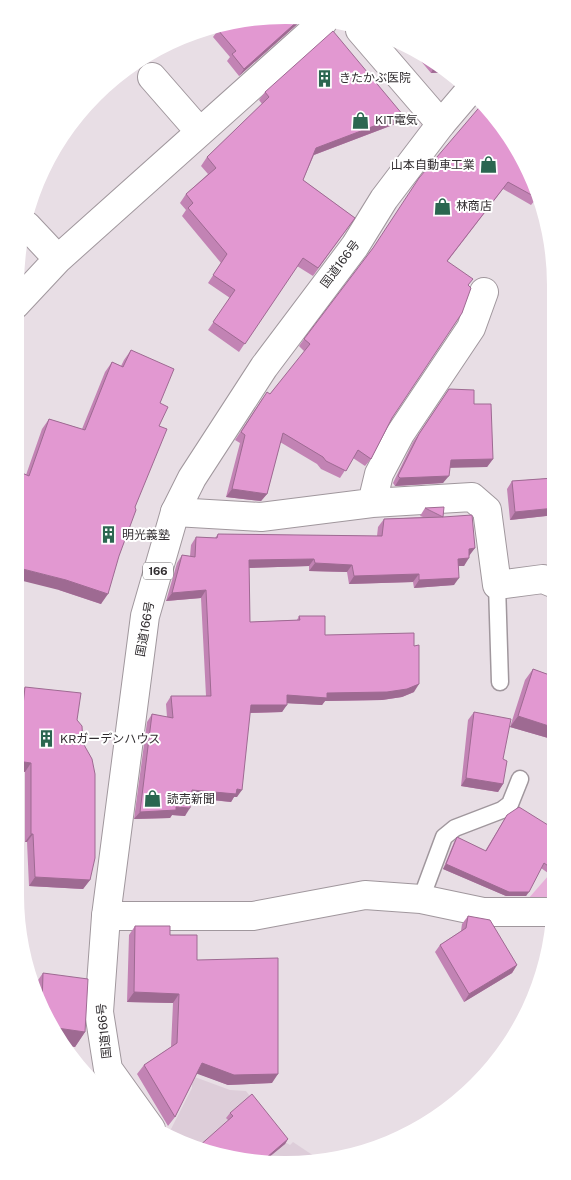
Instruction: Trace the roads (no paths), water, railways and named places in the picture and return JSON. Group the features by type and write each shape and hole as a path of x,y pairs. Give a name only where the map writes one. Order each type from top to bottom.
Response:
{"main road":[{"path":"24,295 58,259 318,26"},
{"path":"366,37 441,124"},
{"path":"152,77 200,132"},
{"name":"国道166号","path":"127,1103 100,1073 100,1012 106,916 145,616 175,512 192,478 264,366 355,246 384,199 441,124 465,95"},
{"path":"30,229 58,259"},
{"path":"372,503 383,466 400,434 471,328 484,292"},
{"path":"175,512 261,516 372,503 472,497 487,510 497,584 543,579 547,581"},
{"path":"106,916 253,916 365,895 421,899 483,912 547,912"}],"lane":[{"path":"497,584 500,682"},
{"path":"421,899 444,837 455,828 502,810 510,804 520,780"}],"place":[{"name":"きたかぶ医院","path":"325,78"},
{"name":"KIT電気","path":"361,120"},
{"name":"山本自動車工業","path":"489,165"},
{"name":"林商店","path":"442,206"},
{"name":"明光義塾","path":"108,535"},
{"name":"KRガーデンハウス","path":"46,739"},
{"name":"読売新聞","path":"153,799"}]}
